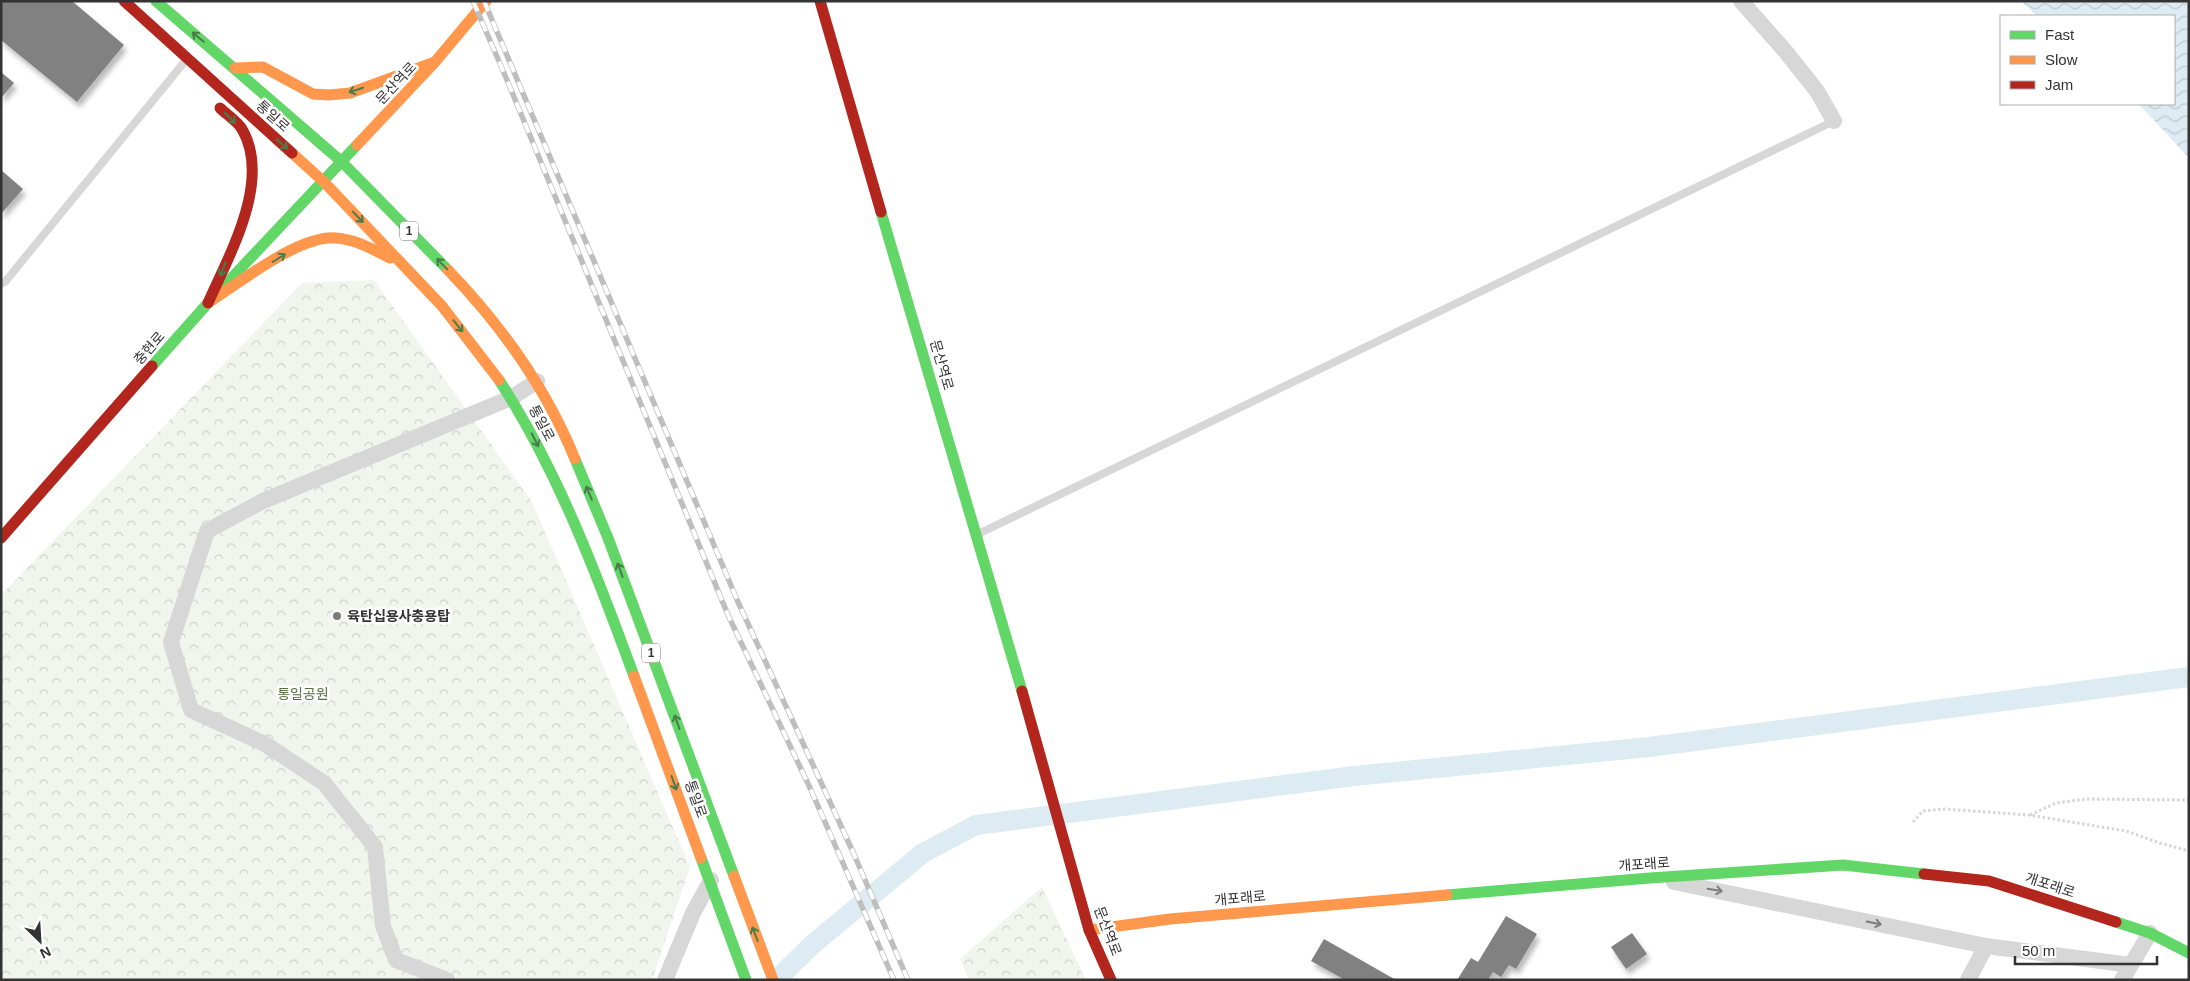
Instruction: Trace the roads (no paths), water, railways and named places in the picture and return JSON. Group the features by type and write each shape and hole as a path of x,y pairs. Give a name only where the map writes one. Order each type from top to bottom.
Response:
{"main road":[{"name":"통일로","path":"124,1 324,182 442,306 493,370 511,398 534,438 577,529 621,639 711,880 746,980"},
{"name":"통일로","path":"156,1 342,162 476,299 537,382 571,449 608,538 772,980"},
{"name":"문산역로","path":"324,182 435,62 486,1"},
{"name":"문산역로","path":"820,1 1078,893 1089,930 1111,980"},
{"path":"191,61 200,82"},
{"path":"235,68 263,68 313,94 329,95 350,93 435,62"},
{"path":"208,303 246,212 253,181 249,150 242,130 209,97"},
{"name":"충현로","path":"1,538 208,303 324,182"},
{"path":"208,303 285,254 308,244 334,238 367,246 402,264"},
{"name":"개포래로","path":"1089,930 1170,918 1650,878 1843,865 1989,881 2150,933 2189,953"}],"street":[{"path":"1741,1 1817,91 1834,121"},
{"path":"447,980 396,960 383,926 375,847 329,790 324,784 265,744 190,710 171,642 207,531 263,501 511,398 537,382"},
{"path":"1650,878 1719,890 1986,946 2132,965"},
{"path":"665,980 693,913 711,880"},
{"path":"2122,980 2150,933"},
{"path":"1968,980 1986,946"}],"lane":[{"path":"2,284 191,61"},
{"path":"976,535 1834,121"}],"water":[{"path":"2021,1 2189,1 2189,158 2140,105 2175,105 2175,15 2036,15"}],"waterway":[{"path":"776,980 813,944 923,853 976,825 1354,776 1649,747 2189,677"}],"railway":[{"path":"473,1 728,615 811,790 894,980"},
{"path":"484,1 738,602 853,852 908,980"}],"place":[{"name":"육탄십용사충용탑","path":"337,616"}],"park label":[{"name":"통일공원","path":"303,694"}]}
